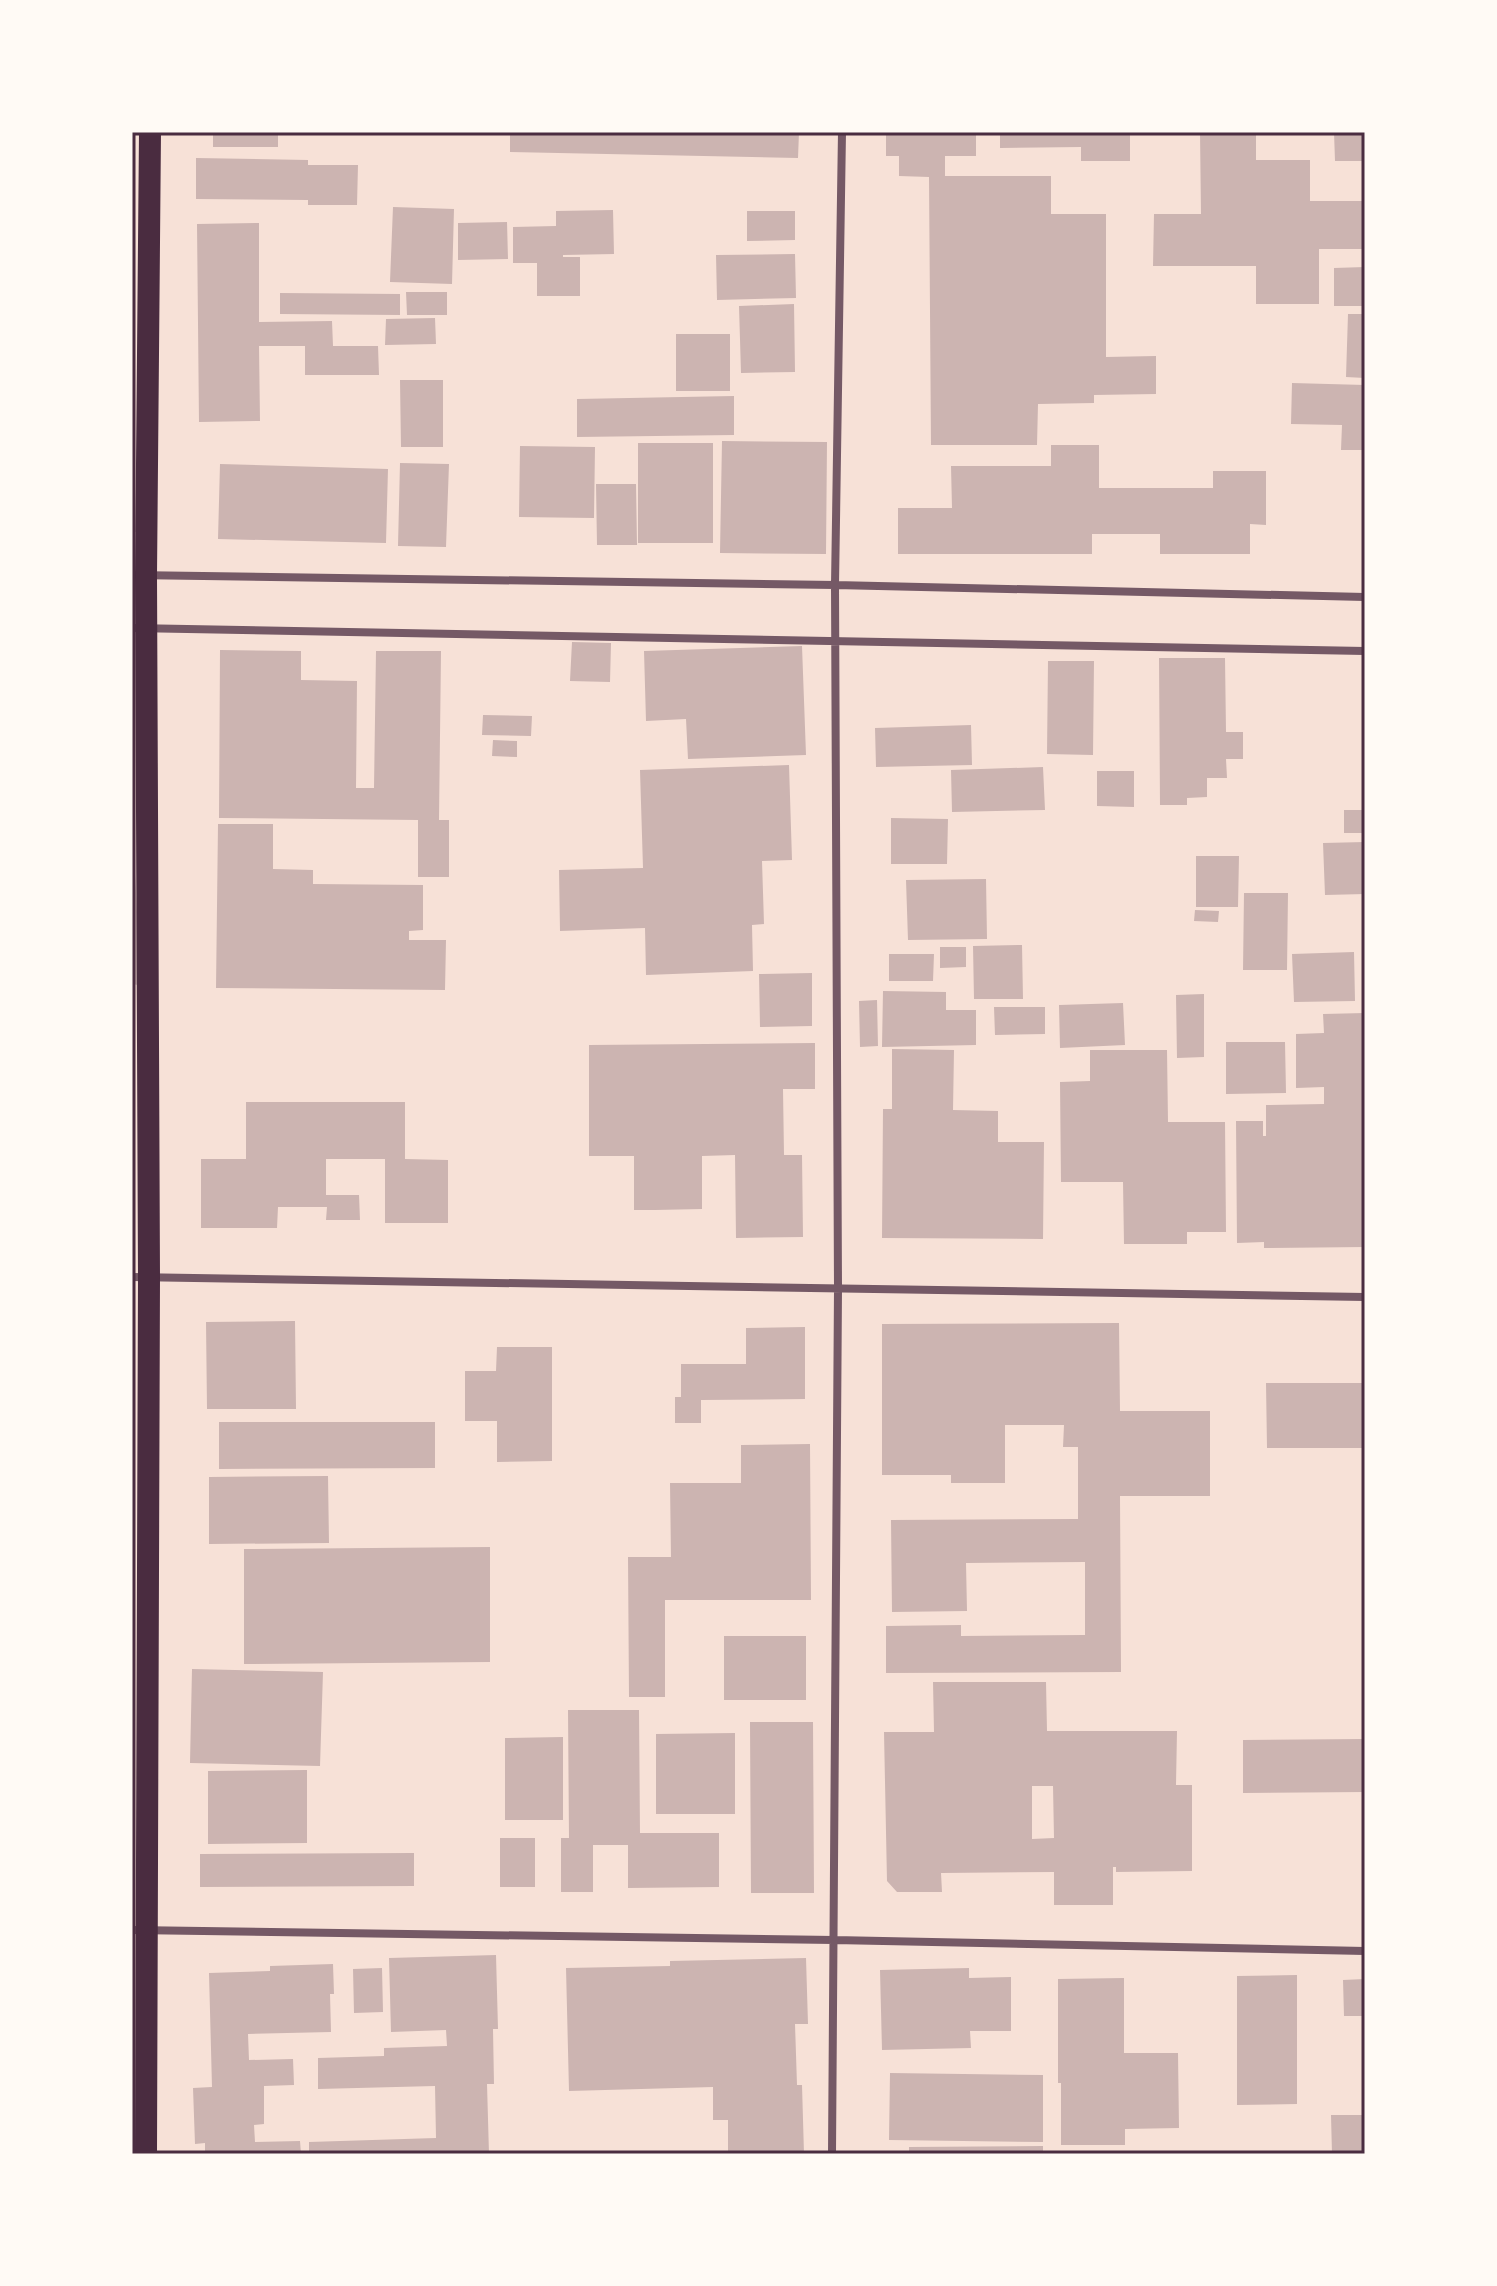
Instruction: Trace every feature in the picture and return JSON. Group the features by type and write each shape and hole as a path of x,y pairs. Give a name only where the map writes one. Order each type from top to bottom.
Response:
{"highway":[{"path":"146,2154 139,1930 139,576 150,132"}],"street":[{"path":"832,2154 838,1289 835,585 842,132"},
{"path":"139,576 835,585 1365,597"},
{"path":"139,629 1365,651"},
{"path":"141,1277 1365,1297"},
{"path":"139,1930 1365,1951"}],"building":[{"path":"213,132 278,132 278,147 213,147"},
{"path":"510,132 799,132 798,158 510,152"},
{"path":"886,132 976,132 976,156 945,156 945,176 1051,176 1051,214 1106,214 1106,357 1156,356 1156,394 1094,395 1094,403 1038,404 1037,445 931,445 929,177 899,176 899,156 886,156"},
{"path":"1000,132 1130,132 1130,161 1081,161 1081,147 1000,148"},
{"path":"1200,132 1256,132 1256,160 1310,160 1310,201 1365,201 1365,249 1319,249 1319,304 1256,304 1256,266 1153,266 1154,214 1201,214"},
{"path":"1334,132 1365,132 1365,161 1335,161"},
{"path":"196,158 308,160 308,165 358,165 357,205 308,205 308,200 196,199"},
{"path":"393,207 454,209 452,284 390,282"},
{"path":"613,210 614,254 563,255 580,257 580,296 537,296 537,263 513,263 513,227 556,226 556,211"},
{"path":"747,211 795,211 795,240 747,241"},
{"path":"507,222 508,259 458,260 458,223"},
{"path":"259,223 259,322 332,321 333,346 378,346 379,375 305,375 305,346 259,346 260,421 199,422 197,224"},
{"path":"795,254 796,298 717,300 716,255"},
{"path":"1365,267 1365,306 1334,306 1334,268"},
{"path":"406,292 447,292 447,315 407,315"},
{"path":"280,293 400,294 400,315 280,314"},
{"path":"794,304 795,372 741,373 739,306"},
{"path":"1348,314 1365,314 1365,378 1346,377"},
{"path":"435,318 436,344 385,345 386,319"},
{"path":"676,334 730,334 730,391 676,391"},
{"path":"400,380 443,380 443,447 401,447"},
{"path":"1292,383 1365,385 1365,450 1341,450 1342,425 1291,424"},
{"path":"734,396 734,435 577,437 577,399"},
{"path":"722,441 827,442 826,554 720,553"},
{"path":"638,443 713,443 713,543 638,543"},
{"path":"1051,445 1099,445 1099,488 1213,488 1213,471 1266,471 1266,525 1250,524 1250,554 1160,554 1160,534 1092,534 1092,554 898,554 898,508 952,508 951,466 1051,466"},
{"path":"520,446 595,447 594,518 519,517"},
{"path":"400,463 449,464 446,547 398,546"},
{"path":"220,464 388,469 386,543 218,539"},
{"path":"596,484 636,484 637,545 597,545"},
{"path":"132,490 135,490 136,532 132,532"},
{"path":"572,642 611,643 610,682 570,681"},
{"path":"802,646 806,755 688,759 686,719 646,721 644,651"},
{"path":"220,650 301,651 301,680 357,681 356,788 374,788 376,651 441,651 439,820 449,820 449,877 418,877 418,820 219,818"},
{"path":"1159,658 1225,658 1226,732 1243,732 1243,759 1226,759 1227,778 1207,778 1207,797 1187,798 1187,805 1160,805"},
{"path":"1048,661 1094,661 1093,755 1047,754"},
{"path":"483,715 532,716 531,736 482,735"},
{"path":"971,725 972,765 876,767 875,728"},
{"path":"493,740 517,741 517,757 492,756"},
{"path":"789,765 792,860 762,861 764,924 752,925 753,971 646,975 645,928 560,931 559,870 643,868 640,770"},
{"path":"1043,767 1045,810 952,812 951,770"},
{"path":"1097,771 1134,771 1134,807 1097,806"},
{"path":"1344,810 1365,810 1365,833 1344,833"},
{"path":"891,818 948,819 947,864 891,864"},
{"path":"218,824 273,824 273,869 313,870 313,884 423,885 423,930 409,931 409,940 446,940 445,990 216,988"},
{"path":"1365,842 1365,894 1325,895 1323,843"},
{"path":"1196,856 1239,856 1238,907 1196,907"},
{"path":"132,874 135,874 138,985 132,984"},
{"path":"986,879 987,939 908,940 906,880"},
{"path":"1244,893 1288,893 1287,970 1243,970"},
{"path":"1195,910 1219,911 1218,922 1194,921"},
{"path":"1022,945 1023,999 974,999 973,946"},
{"path":"940,947 966,947 966,967 940,968"},
{"path":"1354,952 1355,1001 1294,1002 1292,954"},
{"path":"889,954 934,954 933,981 889,981"},
{"path":"812,973 812,1026 760,1027 759,974"},
{"path":"883,991 946,992 946,1010 976,1010 976,1045 882,1047"},
{"path":"1204,994 1204,1057 1177,1058 1176,995"},
{"path":"877,1000 878,1046 860,1047 859,1001"},
{"path":"1123,1003 1125,1045 1060,1048 1059,1005"},
{"path":"994,1007 1045,1007 1045,1034 995,1035"},
{"path":"1365,1013 1365,1247 1264,1248 1264,1242 1237,1243 1236,1121 1263,1121 1263,1136 1266,1136 1266,1105 1324,1104 1324,1087 1296,1088 1296,1034 1324,1033 1323,1014"},
{"path":"1226,1042 1285,1042 1286,1093 1226,1094"},
{"path":"815,1043 815,1089 783,1089 784,1155 802,1155 803,1237 736,1238 735,1155 702,1156 702,1209 655,1210 634,1210 634,1156 589,1156 589,1045"},
{"path":"892,1049 954,1050 953,1110 998,1111 998,1142 1044,1142 1043,1239 882,1238 883,1109 892,1109"},
{"path":"1090,1050 1167,1050 1168,1122 1225,1122 1226,1232 1187,1232 1187,1244 1124,1244 1123,1182 1061,1182 1060,1082 1090,1081"},
{"path":"246,1102 405,1102 405,1159 448,1160 448,1223 385,1223 385,1159 326,1159 326,1195 359,1195 360,1220 326,1220 327,1207 278,1207 277,1228 201,1228 201,1159 246,1159"},
{"path":"295,1321 296,1409 207,1409 206,1322"},
{"path":"1119,1323 1120,1411 1210,1411 1210,1496 1120,1496 1121,1672 886,1673 886,1626 961,1625 961,1636 1085,1635 1085,1562 966,1563 967,1611 892,1612 891,1520 1078,1519 1078,1447 1063,1447 1064,1425 1005,1425 1005,1483 951,1483 951,1475 882,1475 882,1324"},
{"path":"805,1327 805,1399 701,1400 701,1423 675,1423 675,1397 681,1397 681,1364 746,1364 746,1328"},
{"path":"497,1347 552,1347 552,1461 497,1462 497,1421 465,1421 465,1371 496,1371"},
{"path":"1266,1383 1365,1383 1365,1448 1267,1448"},
{"path":"219,1422 435,1422 435,1468 219,1469"},
{"path":"810,1444 811,1600 665,1600 665,1697 629,1697 628,1557 671,1557 670,1483 741,1483 741,1445"},
{"path":"328,1476 329,1543 209,1544 209,1477"},
{"path":"490,1547 490,1662 244,1664 244,1549"},
{"path":"724,1636 806,1636 806,1700 724,1700"},
{"path":"192,1669 323,1672 320,1766 190,1763"},
{"path":"933,1682 1046,1682 1047,1731 1177,1731 1176,1785 1192,1785 1192,1871 1116,1872 1116,1867 1113,1867 1113,1905 1054,1905 1054,1872 941,1873 942,1892 897,1892 887,1881 884,1732 934,1732","holes":["1032,1786 1053,1786 1054,1838 1032,1839"]},
{"path":"568,1710 639,1710 640,1833 719,1833 719,1887 628,1888 628,1845 593,1845 593,1892 561,1892 561,1838 569,1838"},
{"path":"750,1722 813,1722 814,1893 751,1893"},
{"path":"735,1733 735,1814 656,1814 656,1734"},
{"path":"563,1737 563,1820 505,1820 505,1738"},
{"path":"1365,1739 1365,1792 1243,1793 1243,1740"},
{"path":"307,1770 307,1843 208,1844 208,1771"},
{"path":"500,1838 535,1838 535,1887 500,1887"},
{"path":"414,1853 414,1886 200,1887 200,1854"},
{"path":"496,1955 498,2029 493,2029 494,2084 487,2084 489,2154 309,2154 309,2142 436,2138 435,2086 318,2089 318,2058 384,2056 384,2048 447,2046 446,2030 391,2032 389,1958"},
{"path":"806,1958 808,2024 795,2024 797,2085 802,2085 804,2154 728,2154 728,2120 713,2120 713,2087 569,2091 566,1968 670,1966 670,1961"},
{"path":"333,1964 331,2032 248,2034 249,2060 293,2059 294,2085 264,2086 264,2124 254,2125 255,2142 300,2141 301,2154 205,2154 205,2143 195,2144 193,2088 212,2087 209,1973 270,1971 270,1966"},
{"path":"382,1968 383,2012 354,2013 353,1969"},
{"path":"969,1968 969,1978 1011,1977 1011,2031 970,2031 971,2048 882,2050 880,1970"},
{"path":"1297,1975 1297,2104 1237,2105 1237,1976"},
{"path":"1124,1978 1124,2053 1178,2053 1179,2128 1125,2129 1125,2145 1061,2145 1058,1979"},
{"path":"1365,1979 1365,2016 1344,2016 1343,1980"},
{"path":"890,2073 1043,2075 1043,2142 889,2140"},
{"path":"1331,2115 1365,2115 1365,2154 1332,2154"},
{"path":"1043,2146 1043,2154 909,2154 909,2147"}]}
